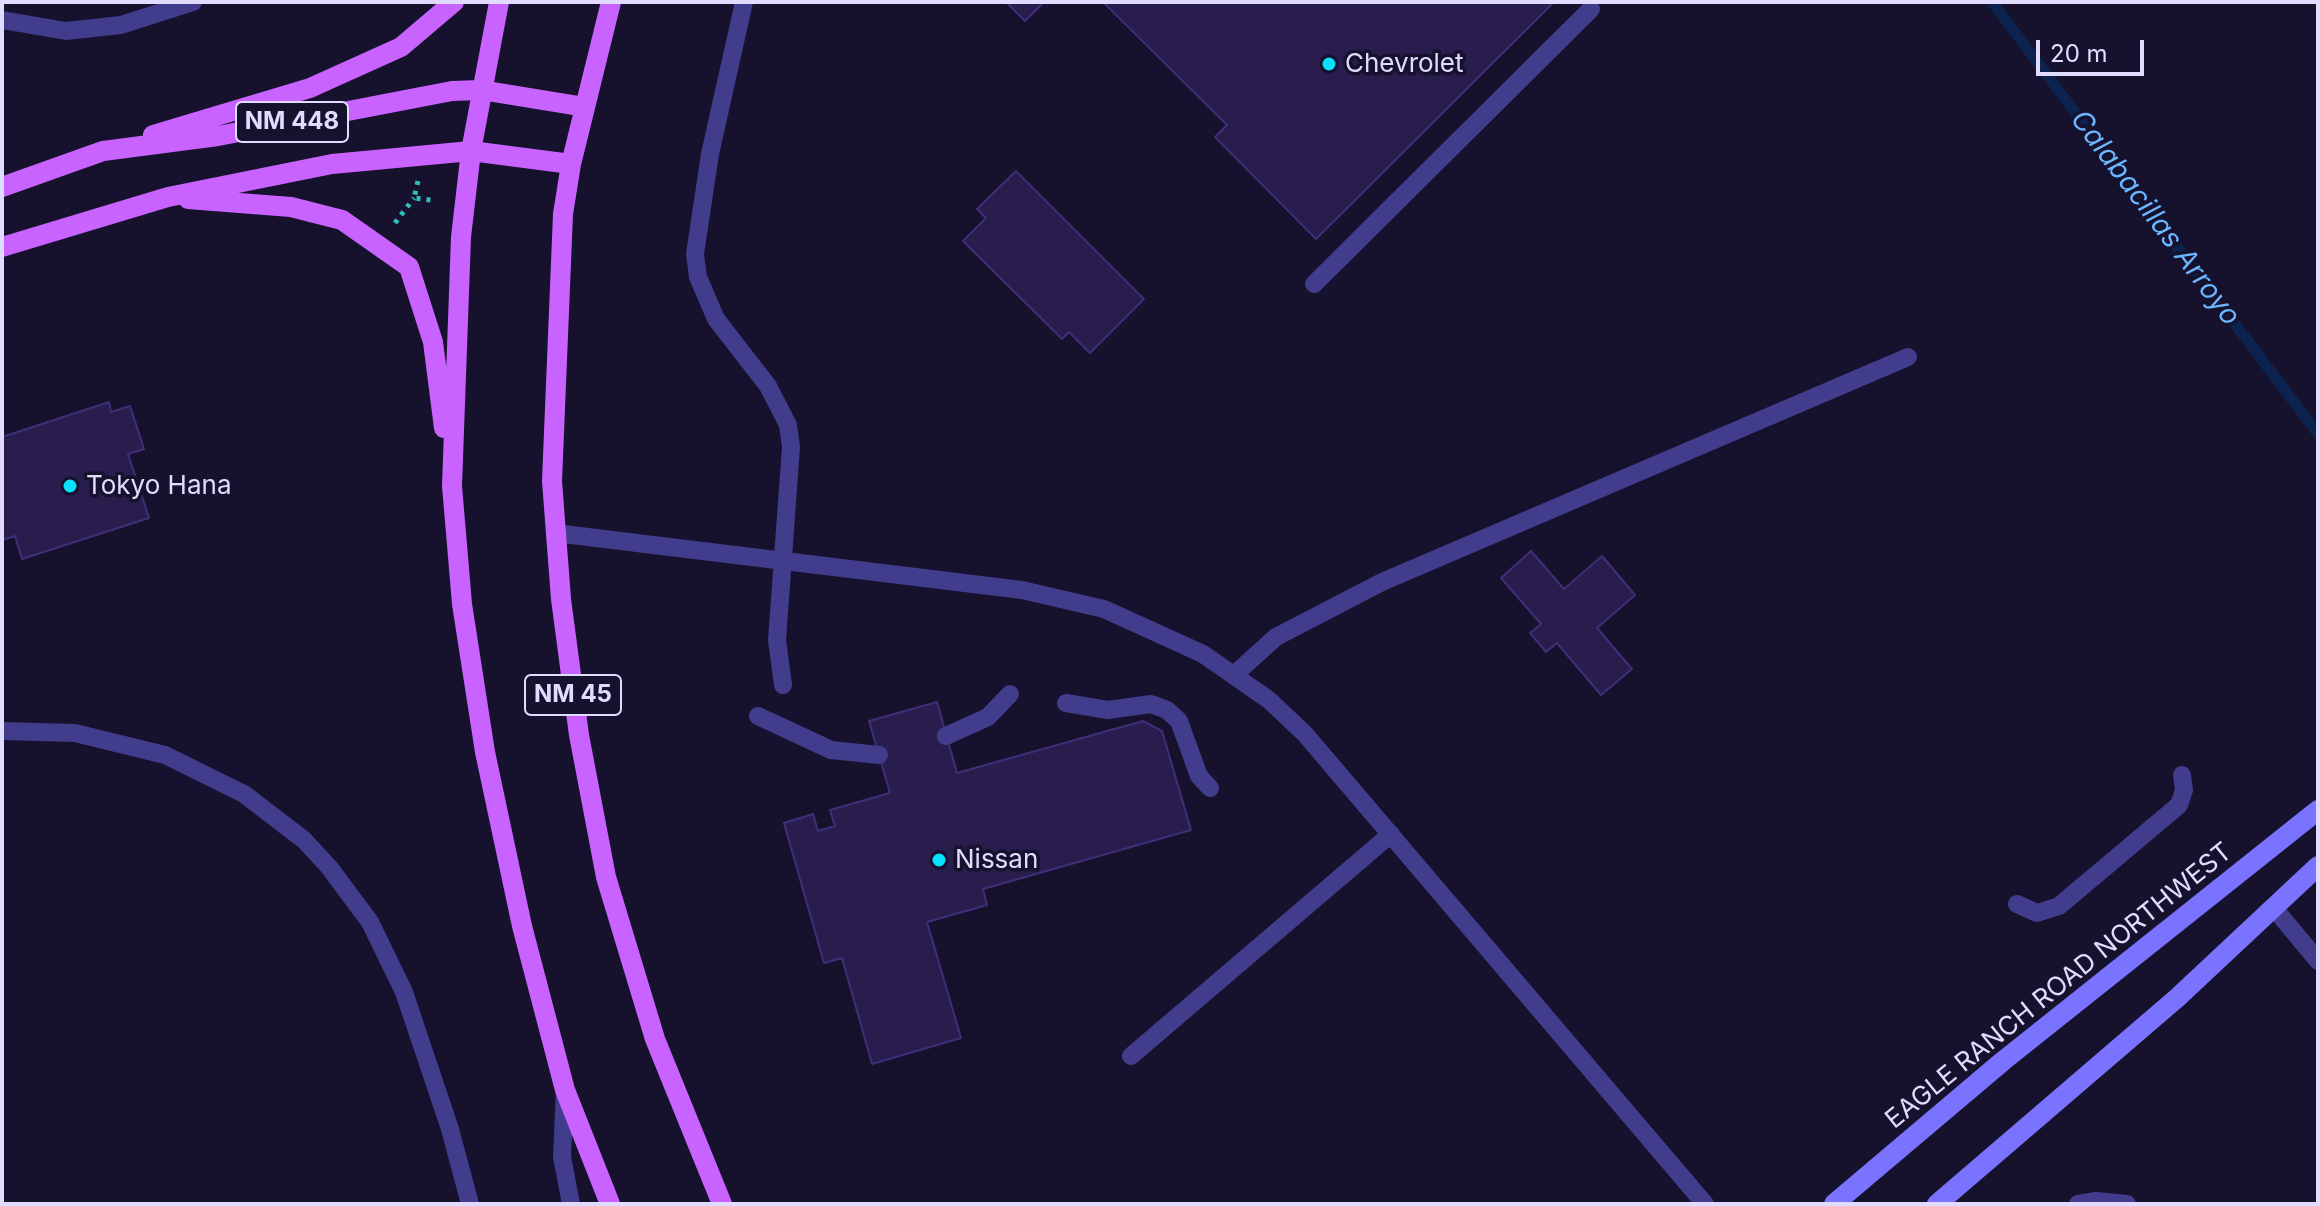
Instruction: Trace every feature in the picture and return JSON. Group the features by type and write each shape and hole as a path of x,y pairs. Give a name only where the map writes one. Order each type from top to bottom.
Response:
{"main road":[{"path":"103,151 323,82 401,47 454,2"},
{"path":"452,486 461,237 471,151 499,2"},
{"name":"NM 45","path":"611,2 571,164 563,214 552,481 555,533 577,722 606,877 655,1039 722,1204"},
{"name":"NM 448","path":"2,187 103,151 218,136 452,91 481,90 585,107"},
{"name":"NM 448","path":"2,247 168,197 332,164 471,151 571,164"},
{"path":"168,197 291,207 342,220 409,267 433,342 452,486 462,604 485,752 522,926 565,1090 610,1204"},
{"name":"EAGLE RANCH ROAD NORTHWEST","path":"1834,1204 2003,1061 2315,813"},
{"path":"1937,1204 2177,998 2318,866"}],"lane":[{"path":"2,20 66,31 121,25 193,2"},
{"path":"744,2 713,139 695,254 698,277 716,319 768,386 788,425 791,447 777,640 783,685"},
{"path":"1314,284 1591,9"},
{"path":"1235,674 1276,637 1382,582 1908,357"},
{"path":"555,533 1063,598 1139,621 1235,674 1305,734 1705,1204"},
{"path":"946,736 988,717 1010,694"},
{"path":"1066,703 1108,710 1151,704 1167,710 1179,721 1199,776 1210,788"},
{"path":"758,716 831,750 879,755"},
{"path":"2,731 75,733 165,755 244,794 304,840 329,867 370,922 404,992 450,1129 470,1204"},
{"path":"2017,904 2037,913 2059,906 2179,805 2184,790 2182,775"},
{"path":"1131,1056 1391,834"},
{"path":"2274,908 2318,961"},
{"path":"565,1090 562,1157 571,1204"},
{"path":"2078,1204 2096,1201 2127,1204"}],"path":[{"path":"394,225 414,198 418,180"},
{"path":"414,198 431,200"}],"building":[{"path":"1006,2 1044,2 1025,21"},
{"name":"Chevrolet","path":"1103,2 1554,2 1316,239 1215,137 1227,125"},
{"path":"1016,171 1144,299 1090,353 1069,332 1062,339 963,241 986,218 977,209"},
{"name":"Tokyo Hana","path":"109,402 111,412 130,406 144,449 128,454 149,518 22,559 15,536 2,540 2,437"},
{"path":"1531,551 1564,589 1602,556 1635,595 1597,628 1632,669 1601,695 1557,643 1546,652 1530,633 1541,624 1501,578"},
{"name":"Nissan","path":"937,702 957,773 1143,721 1162,731 1191,830 983,889 987,905 927,922 961,1038 872,1064 842,958 824,963 784,823 813,814 818,831 835,826 830,810 890,793 869,721"}],"waterway":[{"name":"Calabacillas Arroyo","path":"1992,2 2318,434"}],"place":[{"name":"Chevrolet","path":"1329,64"},
{"name":"Tokyo Hana","path":"70,486"},
{"name":"Nissan","path":"939,860"}]}
